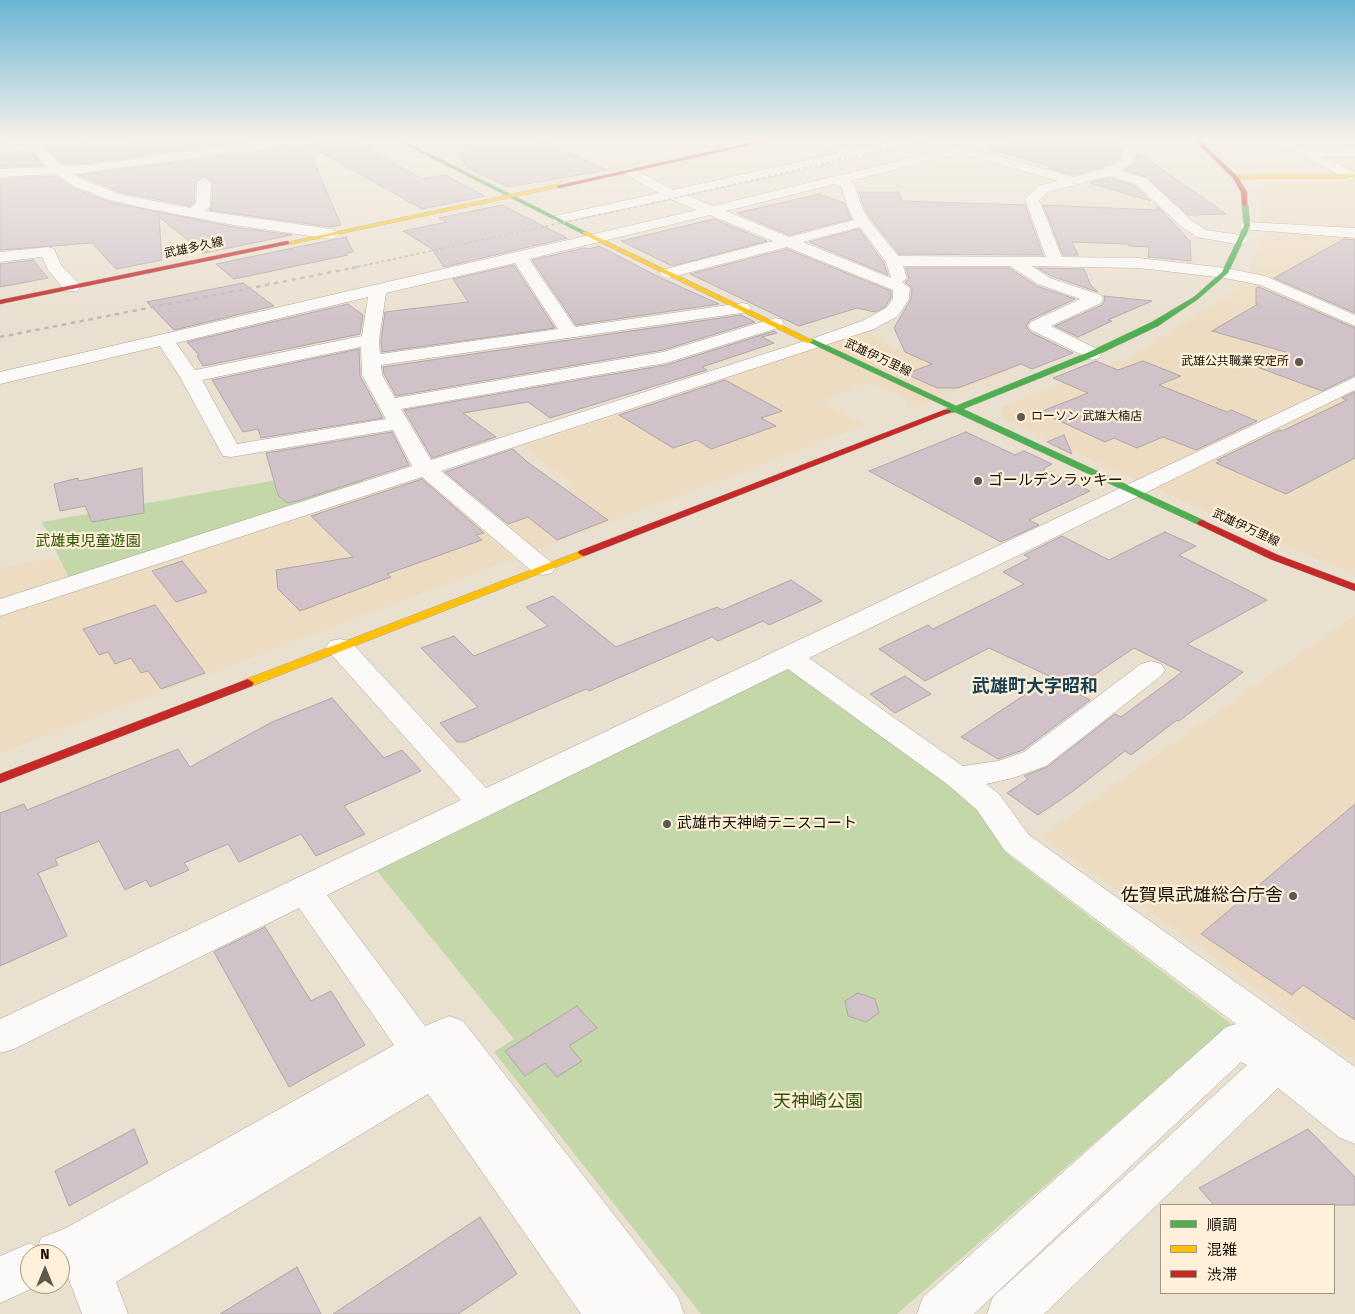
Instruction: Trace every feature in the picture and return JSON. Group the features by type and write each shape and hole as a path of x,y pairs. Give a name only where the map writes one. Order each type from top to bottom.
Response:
{"main road":[{"name":"武雄多久線","path":"0,302 492,200"},
{"name":"武雄伊万里線","path":"522,200 597,239 954,409 1274,557 1355,588"},
{"path":"0,779 1092,354 1155,324 1196,298 1226,273 1247,226 1245,200"}],"street":[{"path":"135,200 192,213 290,230 310,230 331,234"},
{"path":"192,213 203,206 203,200"},
{"path":"559,219 648,200"},
{"path":"686,200 902,288"},
{"path":"0,378 597,239 755,200"},
{"path":"0,608 425,469 817,344 868,325 892,312 902,299 902,288 894,261 863,222 852,200"},
{"path":"1032,200 1055,260"},
{"path":"1162,200 1187,224 1202,234 1242,240"},
{"path":"668,273 863,222"},
{"path":"1247,226 1355,233"},
{"path":"0,257 48,252 54,268 72,287"},
{"path":"519,256 570,333"},
{"path":"894,261 1055,260 1138,263 1226,273 1265,281 1355,320"},
{"path":"1014,261 1044,281 1095,299 1037,326 1092,354"},
{"path":"378,289 370,340 372,374 425,469 543,568"},
{"path":"1301,297 1346,298"},
{"path":"371,361 742,308"},
{"path":"389,405 666,358 775,324"},
{"path":"164,339 190,378 231,451 399,423"},
{"path":"190,378 370,340"},
{"path":"0,1036 1355,383"},
{"path":"340,647 482,804"},
{"path":"788,656 958,777 988,802 1017,843 1282,1059 1355,1125"},
{"path":"958,777 1002,770 1035,759 1151,670"},
{"path":"305,890 609,1314"},
{"path":"104,1314 90,1272 424,1056 449,1032 661,1314"},
{"path":"940,1314 1240,1039 1355,1090"},
{"path":"70,1248 424,1056"},
{"path":"1010,1314 1282,1059"},
{"path":"0,1280 20,1271"}],"shaded area":[{"path":"1258,200 1355,200 1355,302 1322,301 1355,318 1355,574 1264,538 1002,419 1002,407 1133,356 1245,284 1265,230"},
{"path":"866,331 897,349 928,358 961,348 1011,371 908,409 906,398 869,382 821,402 866,425 0,753 0,567 60,558 69,577 431,464 493,515 576,486 521,447"},
{"path":"1355,615 1355,1062 1189,939 1040,837"}],"green space":[{"name":"武雄東児童遊園","path":"349,467 366,483 69,578 42,522"},
{"name":"天神崎公園","path":"787,667 970,800 1011,857 1231,1024 897,1314 701,1314 494,1052 514,1039 377,871"}],"building":[{"path":"0,200 105,200 234,227 292,235 204,253 159,217 162,260 116,269 92,243 0,250"},
{"path":"162,200 194,200 190,206"},
{"path":"212,200 330,200 341,225 331,227 209,210 212,206"},
{"path":"407,200 464,200 422,209"},
{"path":"792,200 837,200 844,203 851,219 789,235 737,213"},
{"path":"862,200 1025,205 1043,255 899,254 871,219"},
{"path":"1172,200 1206,200 1226,214 1188,215"},
{"path":"502,205 567,238 444,267 432,249 403,231 447,222 439,218"},
{"path":"1043,205 1156,210 1157,206 1190,241 1191,261 1148,257 1149,247 1129,246 1128,244 1072,242 1078,255 1063,255"},
{"path":"714,219 767,241 672,266 621,241"},
{"path":"859,229 884,263 888,275 809,242"},
{"path":"346,237 353,252 346,253 348,255 234,279 216,264"},
{"path":"1344,239 1355,240 1355,313 1274,278"},
{"path":"599,246 661,278 719,304 576,325 532,260"},
{"path":"787,249 891,291 891,298 885,307 875,312 857,308 799,326 690,274"},
{"path":"33,260 48,278 0,287 0,264"},
{"path":"514,265 555,328 382,352 381,340 385,312 468,302 453,279"},
{"path":"906,268 1009,268 1037,286 1075,299 1030,320 1026,326 1030,332 1073,353 1032,369 1021,364 958,388 937,388 906,374 932,364 905,352 894,328 911,299 912,288 905,282 909,279"},
{"path":"1038,268 1084,269 1090,284 1098,292 1051,276"},
{"path":"243,283 274,306 174,330 147,302"},
{"path":"1259,287 1355,328 1355,375 1322,391 1257,367 1289,353 1212,331 1258,304 1256,304 1256,288"},
{"path":"1104,296 1152,301 1108,320 1112,321 1078,337 1055,326 1102,305 1105,300"},
{"path":"348,304 363,315 360,334 203,366 197,356 199,355 187,342"},
{"path":"741,315 755,322 663,350 396,396 384,374 383,367"},
{"path":"774,331 777,333 762,337 774,343 702,367 707,370 550,418 528,402 463,413 496,437 432,458 404,410 666,365"},
{"path":"359,349 360,376 383,418 261,438 258,429 243,432 212,380"},
{"path":"1096,361 1118,370 1143,361 1181,376 1159,385 1227,412 1231,410 1257,421 1196,450 1163,437 1137,448 1114,438 1105,442 1040,412 1088,393 1053,378"},
{"path":"725,380 782,411 761,418 776,426 711,449 697,440 673,448 619,415"},
{"path":"1355,392 1355,458 1286,494 1216,463 1221,461 1217,460 1279,430 1282,431 1347,400 1342,398"},
{"path":"392,432 409,465 297,501 287,503 278,495 266,453"},
{"name":"ゴールデンラッキー","path":"966,432 1015,455 1024,451 1052,464 1043,469 1090,491 1029,520 1039,525 1001,542 869,471"},
{"path":"1064,435 1072,454 1047,442"},
{"path":"513,449 526,461 608,520 557,540 528,517 508,524 445,472"},
{"path":"142,468 144,513 92,522 85,506 60,511 54,484 78,478 79,481"},
{"path":"422,479 484,533 476,535 482,540 387,574 391,577 300,611 278,589 276,570 353,557 311,516"},
{"path":"1165,532 1196,546 1179,555 1267,600 1187,644 1243,672 1131,755 1125,751 1072,792 1038,815 1007,793 1028,779 1024,776 1047,767 1115,714 1121,717 1182,672 1134,648 1075,688 989,648 925,681 879,649 928,625 933,629 1024,584 1003,572 1030,558 1024,555 1062,536 1109,560"},
{"path":"182,561 207,592 176,602 152,571"},
{"path":"791,580 822,601 769,625 763,621 718,641 712,637 589,691 586,689 465,742 457,742 440,723 478,707 421,648 454,636 474,656 548,626 526,607 553,596 616,647 717,607 722,610"},
{"path":"155,605 205,673 161,689 148,671 141,673 131,658 115,664 108,652 99,655 83,629"},
{"path":"905,676 931,694 895,713 870,694"},
{"path":"1050,678 1090,700 1023,750 998,759 961,737"},
{"path":"332,698 384,758 402,750 421,771 344,806 365,834 316,856 301,834 239,862 228,844 184,863 189,870 150,887 146,880 125,890 99,841 55,859 58,865 38,873 67,936 0,966 0,813 24,804 27,810 178,749 190,767 272,722"},
{"name":"佐賀県武雄総合庁舎","path":"1355,804 1355,1020 1303,985 1292,995 1201,934"},
{"path":"265,927 311,1001 331,991 365,1045 289,1087 214,952"},
{"path":"858,993 875,999 879,1013 866,1022 848,1016 845,1001"},
{"path":"577,1006 597,1028 569,1046 582,1061 557,1077 545,1063 525,1076 505,1051"},
{"path":"134,1129 148,1163 69,1206 55,1171"},
{"path":"1308,1129 1355,1177 1355,1205 1213,1204 1199,1188"},
{"path":"480,1217 517,1274 458,1314 333,1314"},
{"path":"297,1267 321,1314 220,1314"}],"railway":[{"path":"352,268 665,200"},
{"path":"0,337 358,267"}],"traffic: fast":[{"path":"519,200 585,233"},
{"path":"947,412 1092,354 1155,324 1196,298 1225,273 1247,226 1245,205"},
{"path":"810,341 1202,523"}],"traffic: slow":[{"path":"287,243 491,200"},
{"path":"585,233 810,341"},
{"path":"248,683 583,553"}],"traffic: jam":[{"path":"1245,200 1245,205"},
{"path":"0,302 287,243"},
{"path":"583,553 947,412"},
{"path":"1202,523 1274,557 1355,588"},
{"path":"0,779 248,683"}],"place":[{"name":"武雄公共職業安定所","path":"1299,362"},
{"name":"ローソン 武雄大楠店","path":"1021,417"},
{"name":"ゴールデンラッキー","path":"978,481"},
{"name":"武雄市天神崎テニスコート","path":"667,824"},
{"name":"佐賀県武雄総合庁舎","path":"1293,896"}],"district":[{"name":"武雄町大字昭和","path":"1035,687"}]}
